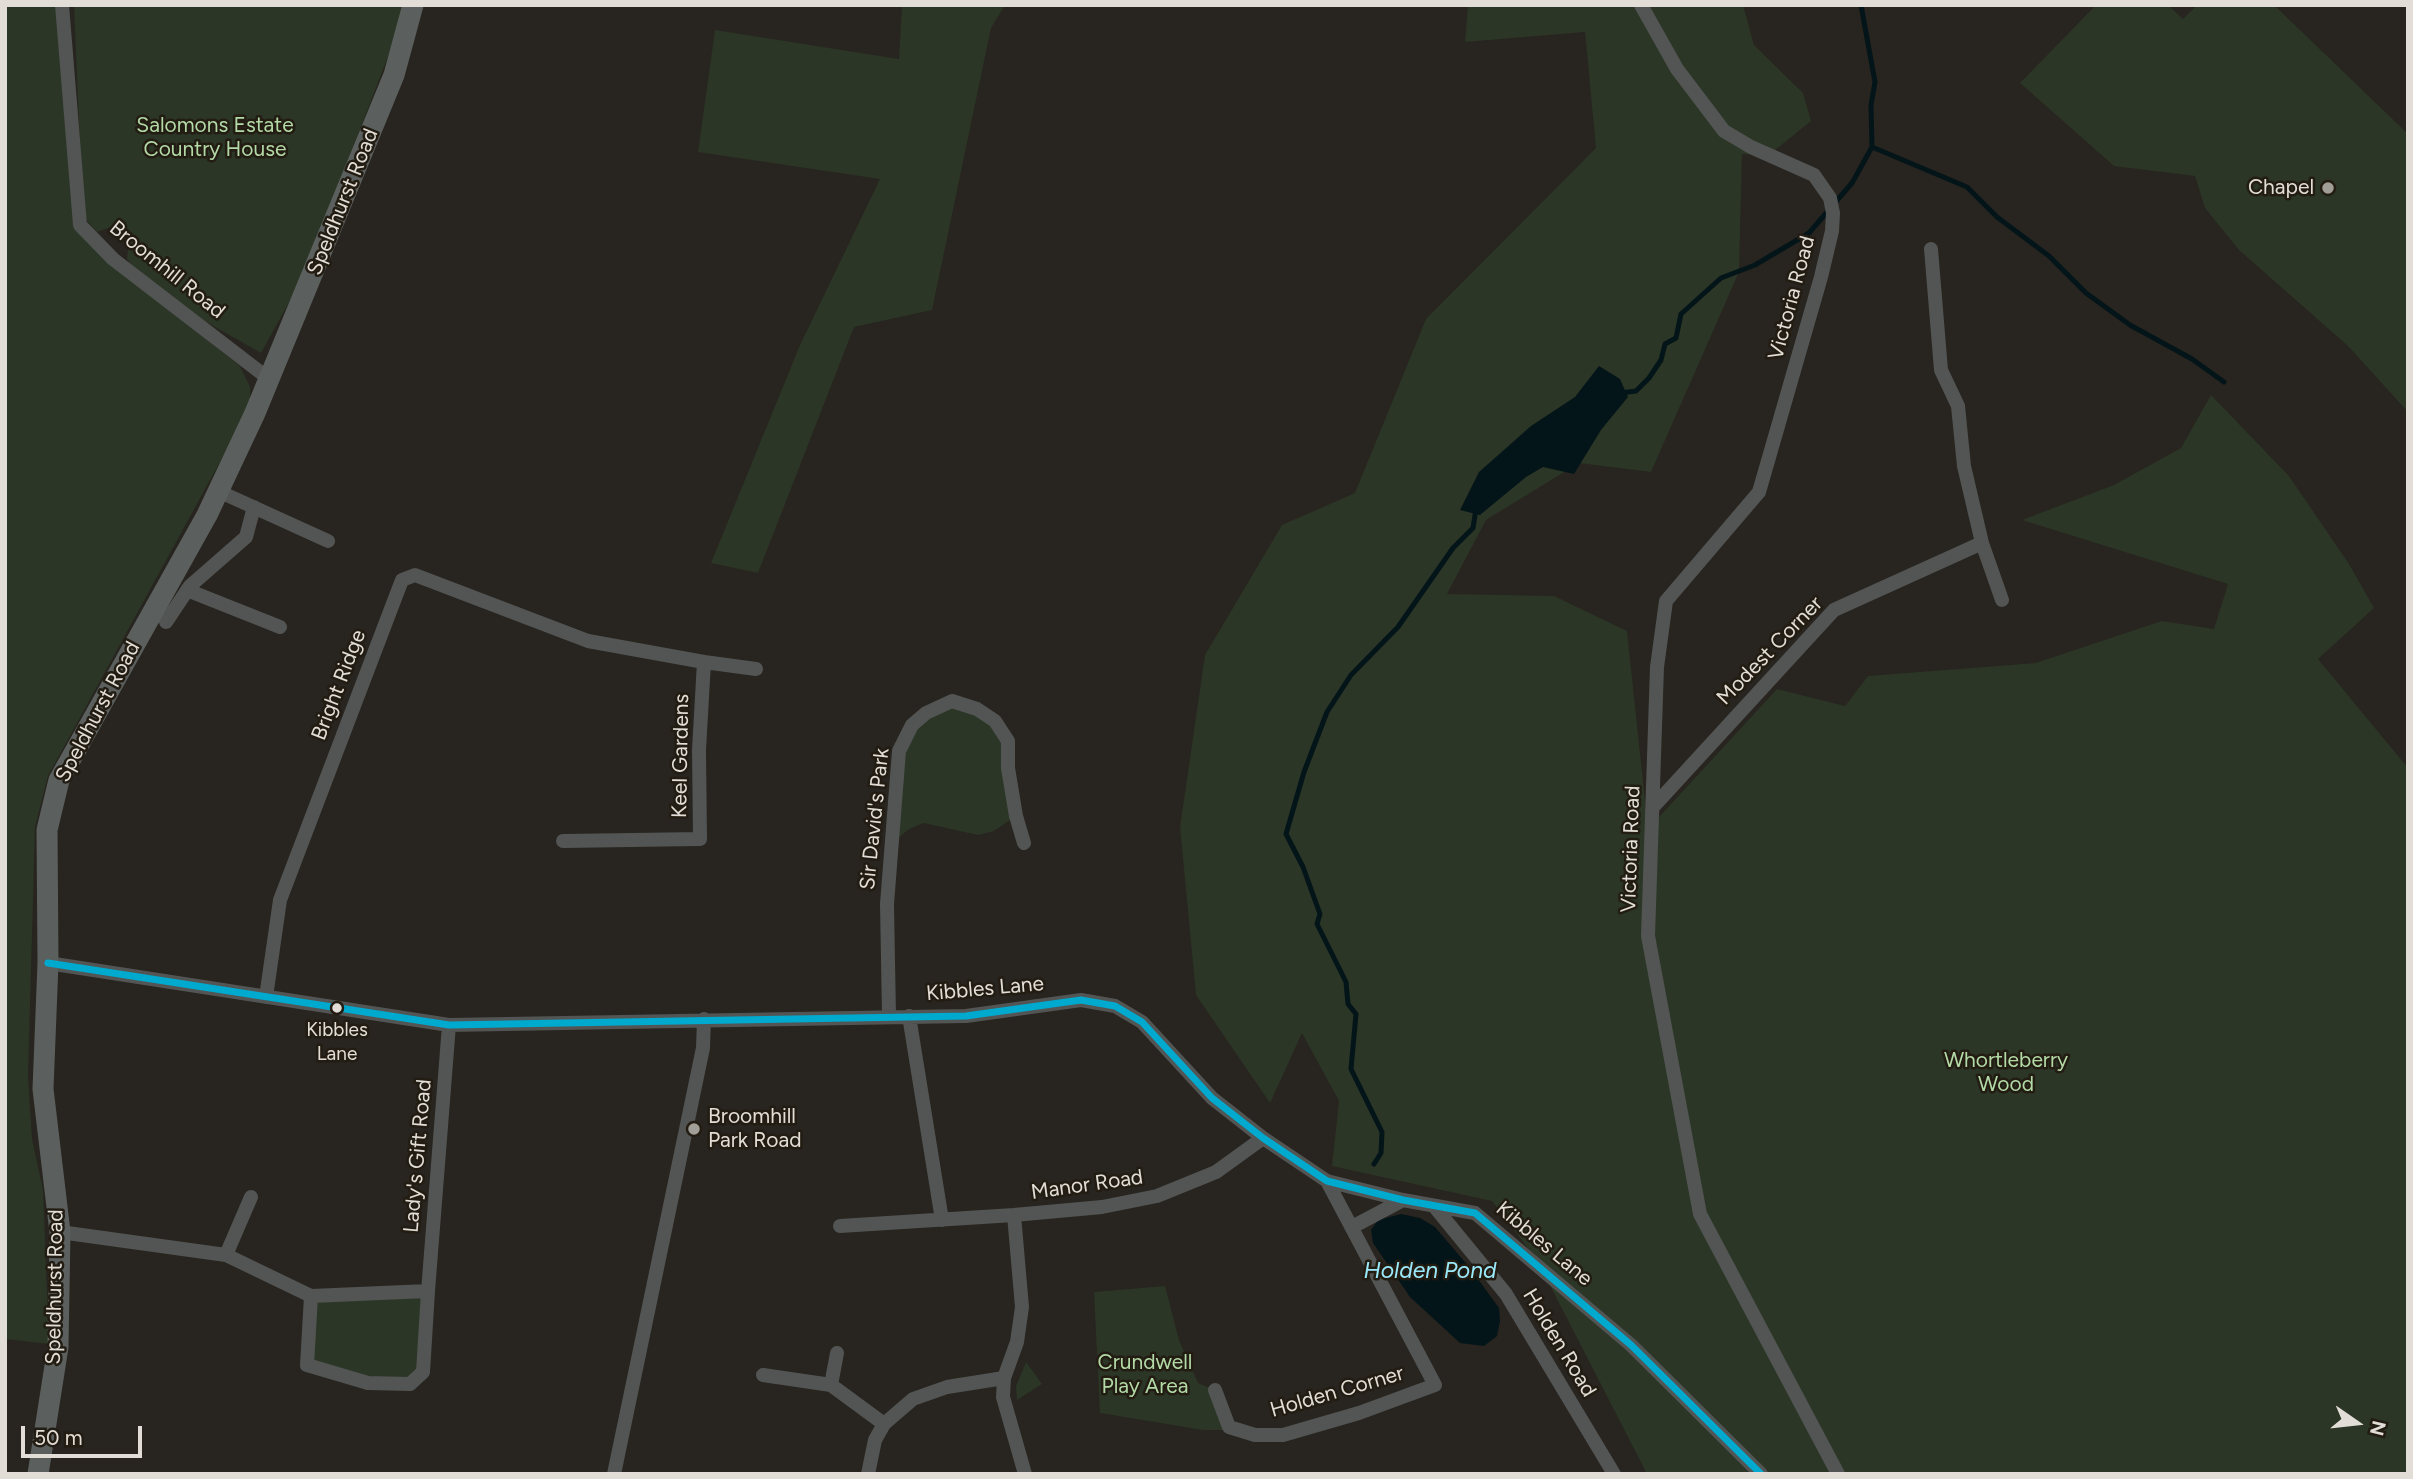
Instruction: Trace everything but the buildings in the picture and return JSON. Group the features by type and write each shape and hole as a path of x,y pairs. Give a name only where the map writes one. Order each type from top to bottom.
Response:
{"street":[{"name":"Broomhill Road","path":"62,5 80,225 113,259 269,379"},
{"name":"Speldhurst Road","path":"38,1474 58,1348 61,1232 43,1089 48,962 47,830 59,780 218,491 269,379 394,75 413,5"},
{"name":"Victoria Road","path":"1641,5 1677,69 1724,131 1751,147 1802,167 1824,186 1832,206 1832,231 1759,492 1666,601 1657,667 1648,936 1700,1214 1838,1474"},
{"path":"1931,250 1941,370 1958,406 1964,466 1982,543 2002,600"},
{"path":"218,491 328,541"},
{"path":"166,622 187,590 246,537 254,507"},
{"name":"Modest Corner","path":"1654,806 1834,610 1982,543"},
{"name":"Bright Ridge","path":"265,997 280,900 402,580 415,575 588,641 704,662"},
{"path":"187,590 280,627"},
{"path":"704,662 756,669"},
{"name":"Keel Gardens","path":"563,841 700,839 699,750 704,662"},
{"name":"Sir David's Park","path":"889,1016 887,904 898,751 912,726 926,713 952,701 977,709 995,721 1008,741 1007,768 1024,843"},
{"name":"Kibbles Lane","path":"48,962 449,1025 966,1016 1081,1000 1115,1006 1142,1022 1212,1098 1263,1138 1327,1181 1403,1200 1475,1213 1631,1345 1761,1474"},
{"path":"909,1016 942,1220"},
{"path":"614,1474 703,1048 704,1019"},
{"name":"Lady's Gift Road","path":"312,1296 307,1365 368,1383 410,1384 423,1372 449,1025"},
{"name":"Manor Road","path":"840,1226 1102,1207 1157,1196 1216,1172 1263,1138"},
{"name":"Holden Corner","path":"1215,1390 1228,1427 1255,1435 1283,1435 1359,1413 1435,1385 1354,1226 1327,1181"},
{"path":"226,1255 251,1197"},
{"path":"1354,1226 1403,1200"},
{"name":"Holden Road","path":"1434,1206 1506,1294 1614,1474"},
{"path":"1014,1215 1021,1307 1017,1342 1004,1378 1006,1411 1025,1474"},
{"path":"61,1232 226,1255 312,1296 428,1291"},
{"path":"831,1385 837,1353"},
{"path":"763,1375 831,1385 884,1424"},
{"path":"868,1474 876,1440 884,1424 913,1399 947,1387 1004,1378"}],"green space":[{"path":"5,5 65,5 75,226 110,263 240,366 250,387 250,407 48,776 35,827 28,1076 32,1139 43,1190 49,1344 5,1339"},
{"name":"Salomons Estate Country House","path":"74,5 404,5 392,46 303,277 261,353 196,316 139,275 127,259 129,238 111,227 97,232 83,216"},
{"path":"902,5 1005,5 991,28 932,310 854,327 758,573 711,563 800,345 880,179 698,152 715,30 899,59"},
{"name":"Whortleberry Wood","path":"1468,5 1743,5 1754,45 1803,93 1811,121 1769,155 1742,154 1739,272 1651,472 1579,463 1486,520 1447,594 1554,596 1627,631 1648,829 1777,689 1845,706 1868,676 2036,663 2162,621 2214,629 2228,584 2022,520 2114,485 2181,448 2211,395 2289,476 2349,564 2374,608 2318,659 2408,768 2408,1474 1647,1474 1537,1260 1492,1201 1332,1166 1339,1101 1302,1033 1270,1103 1196,995 1180,827 1205,655 1282,525 1355,493 1426,319 1596,148 1585,32 1465,42"},
{"path":"2096,5 2168,5 2183,19 2197,5 2274,5 2408,134 2408,412 2348,346 2239,250 2205,208 2195,176 2114,166 2020,83"},
{"path":"952,701 977,709 1008,741 1016,816 994,831 978,835 924,823 909,829 891,844 899,751 912,725"},
{"name":"Crundwell Play Area","path":"1165,1286 1179,1340 1198,1383 1215,1390 1224,1430 1203,1430 1100,1413 1094,1292"},
{"path":"428,1291 423,1372 410,1384 307,1365 311,1296"},
{"path":"1026,1362 1042,1384 1017,1400 1016,1386"}],"water":[{"path":"1599,366 1620,379 1628,397 1601,430 1574,474 1543,467 1526,477 1480,515 1460,510 1479,472 1531,426 1575,397"},
{"name":"Holden Pond","path":"1401,1214 1420,1218 1435,1227 1499,1308 1497,1336 1484,1346 1460,1343 1410,1297 1373,1243 1371,1230 1378,1220"}],"waterway":[{"path":"1621,393 1636,391 1649,378 1661,360 1665,344 1676,338 1681,314 1721,278 1755,265 1809,233 1852,183 1872,147 1871,105 1875,82 1861,5"},
{"path":"1872,147 1967,187 1997,217 2049,256 2086,293 2130,325 2192,359 2224,382"},
{"path":"1374,1164 1381,1153 1382,1132 1351,1069 1356,1014 1348,1004 1346,982 1317,924 1320,914 1303,867 1286,834 1304,772 1327,712 1351,675 1398,627 1453,548 1473,528 1476,509"}],"transit line":[{"path":"48,963 449,1025 966,1016 1081,1000 1115,1006 1142,1022 1212,1098 1263,1138 1327,1181 1403,1200 1475,1213 1631,1345 1761,1474"}],"place":[{"name":"Chapel","path":"2328,188"},
{"name":"Kibbles Lane","path":"337,1008"},
{"name":"Broomhill Park Road","path":"694,1129"}]}
